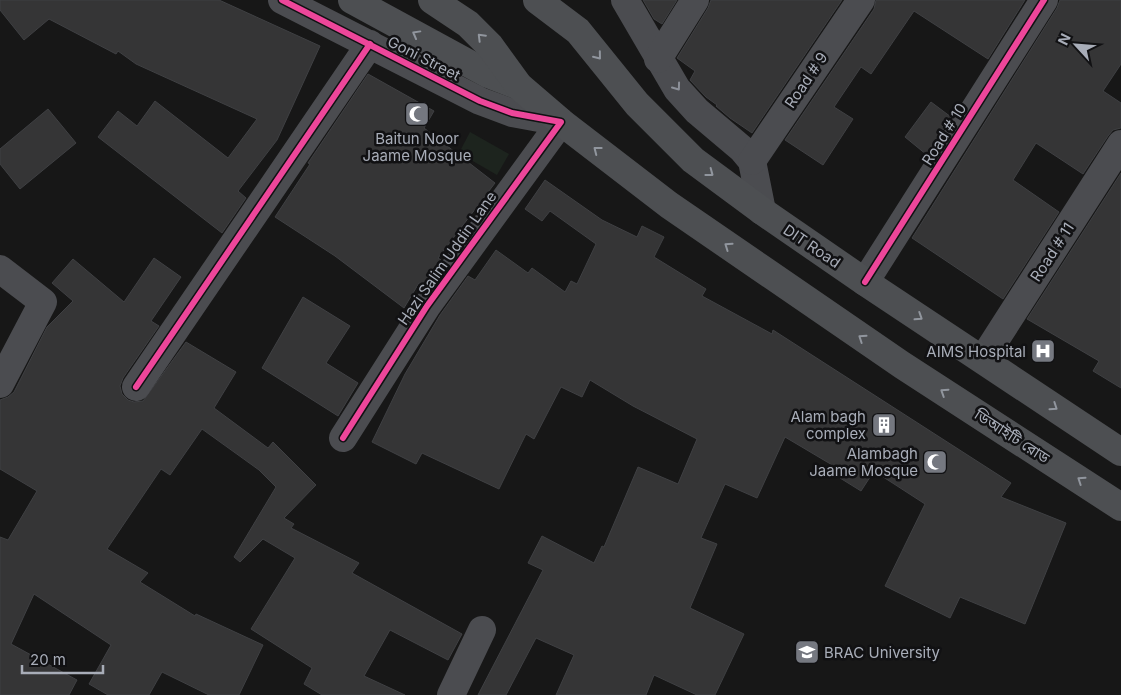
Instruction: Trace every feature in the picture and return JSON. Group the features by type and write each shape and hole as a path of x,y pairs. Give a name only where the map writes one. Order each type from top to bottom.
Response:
{"main road":[{"path":"352,0 488,74 519,86"},
{"path":"432,0 468,24 490,46 519,86 560,122 669,205 785,286 1121,507"},
{"name":"DIT Road","path":"537,0 578,31 637,104 693,160 762,211 865,282 1119,448"},
{"path":"556,0 578,31"}],"street":[{"name":"Goni Street","path":"282,0 480,101 512,112 560,122"},
{"path":"625,0 677,89 697,111 742,149 752,161 762,211"},
{"path":"658,59 695,0"},
{"name":"Road # 9","path":"752,161 860,0"},
{"name":"Road # 10","path":"865,282 1044,0"},
{"path":"136,387 370,44"},
{"name":"Hazi Salim Uddin Lane","path":"343,438 427,306 560,122"},
{"name":"Road # 11","path":"983,359 1121,144"},
{"path":"0,269 43,302 0,384"},
{"path":"451,695 482,630"}],"shaded area":[{"path":"470,132 509,154 497,175 459,153"}],"building":[{"path":"0,0 219,0 320,46 277,140 238,191 246,198 222,233 98,137 118,111 137,126 155,101 228,158 257,119 136,64 118,51 116,54 49,19 24,40 0,10"},
{"path":"643,0 677,0 662,24 654,19"},
{"path":"711,0 842,0 752,133 730,118 706,97 690,80 695,71 677,58"},
{"path":"876,0 1025,0 988,59 914,11 871,74 861,67 834,107 853,119 823,165 785,140 874,9"},
{"path":"1060,0 1121,0 1121,64 1103,91 1121,103 1121,128 1113,130 1108,136 1083,174 1036,143 1013,180 1059,212 1003,299 912,238 1057,8"},
{"path":"368,74 434,111 424,128 495,183 438,258 441,260 423,285 419,283 404,308 335,256 275,217 310,164 308,163"},
{"path":"931,102 951,117 927,155 905,137"},
{"path":"48,109 76,143 20,189 0,164 0,149"},
{"path":"1121,173 1121,388 1093,371 1099,361 1027,319"},
{"path":"545,180 602,220 637,237 642,226 664,237 654,257 706,289 702,296 772,334 773,330 1011,483 1001,497 1066,523 1025,624 960,597 950,618 885,586 925,504 874,471 861,491 840,478 844,472 785,437 757,498 725,484 701,538 717,544 690,608 744,634 715,695 697,695 654,675 646,695 556,695 574,655 536,638 506,695 478,695 543,570 528,563 542,536 594,563 602,546 604,547 638,467 678,484 697,439 633,406 590,380 582,397 561,387 534,439 526,434 499,489 422,453 416,464 372,442 405,374 440,315 468,276 475,280 496,250 528,273 532,268 565,292 571,281 577,284 596,244 550,211 542,221 525,209"},
{"path":"154,258 181,277 151,321 159,326 123,378 120,386 122,394 128,400 134,402 143,401 186,342 236,372 214,408 268,448 273,442 316,485 284,518 294,524 291,528 359,563 352,573 462,634 448,660 390,630 364,676 405,695 322,695 304,684 312,668 251,629 295,558 263,539 240,562 234,557 276,487 259,470 202,429 170,475 161,469 107,549 148,573 140,582 195,616 196,614 263,645 239,695 209,695 162,672 149,695 108,695 89,684 111,645 34,594 11,644 77,680 69,695 0,695 0,537 8,540 37,491 0,469 0,400 14,392 47,327 73,301 52,283 73,259 124,302"},
{"path":"303,297 350,326 326,363 358,383 338,416 262,368"}],"cycle path":[{"path":"282,0 480,101 512,113 561,122 427,306 343,438"},
{"path":"865,282 1044,0"},
{"path":"136,387 370,44"}],"place":[{"name":"Baitun Noor Jaame Mosque","path":"417,114"},
{"name":"AIMS Hospital","path":"1043,351"},
{"name":"Alam bagh complex","path":"884,425"},
{"name":"Alambagh Jaame Mosque","path":"935,462"},
{"name":"BRAC University","path":"807,652"}]}
